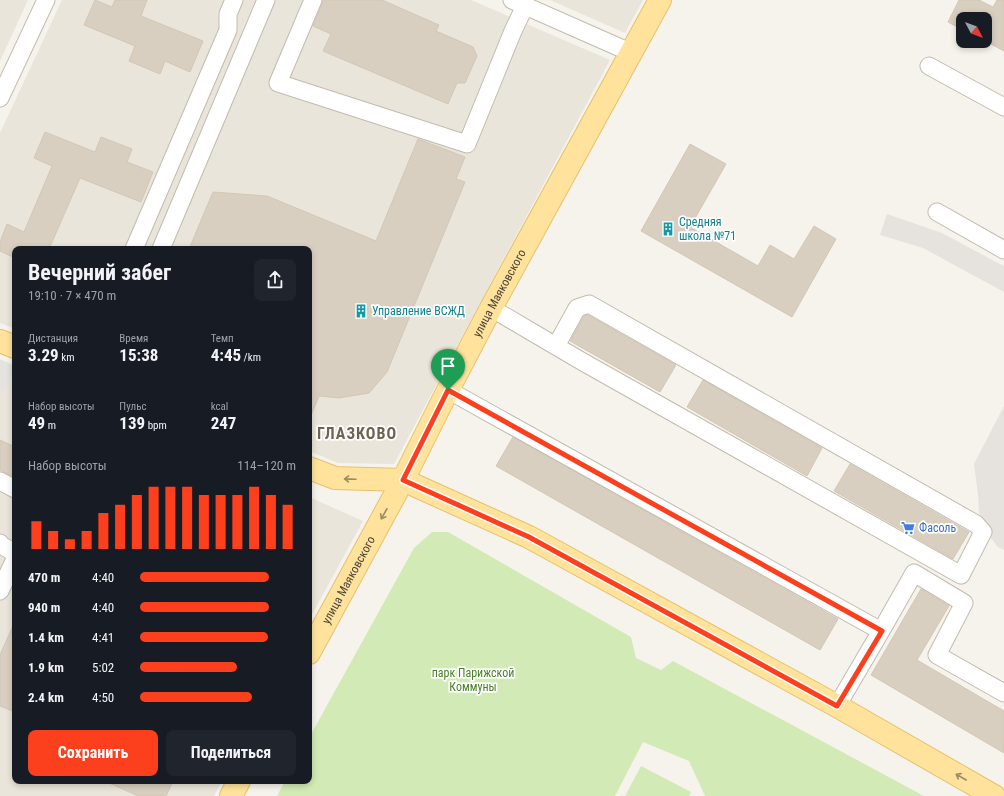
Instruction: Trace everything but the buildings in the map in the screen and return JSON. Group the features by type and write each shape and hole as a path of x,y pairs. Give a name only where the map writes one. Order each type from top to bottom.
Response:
{"main road":[{"name":"улица Маяковского","path":"312,647 403,480 491,308 660,0"},
{"path":"0,341 12,346"},
{"path":"312,469 335,478 403,480 529,537 837,706 994,796"},
{"path":"231,796 237,784"}],"street":[{"path":"0,98 46,0"},
{"path":"135,246 228,30 228,14 234,0"},
{"path":"162,246 266,0"},
{"path":"313,0 278,83 467,144 513,31 518,3 632,53"},
{"path":"929,66 1004,107"},
{"path":"937,212 1004,250"},
{"path":"491,308 556,346 960,575 983,532 976,524 589,304 577,308 556,346"},
{"path":"448,390 882,631"},
{"path":"0,481 12,487"},
{"path":"0,543 12,551"},
{"path":"0,591 12,565"},
{"path":"837,706 882,631 914,573 964,602 936,655 1004,693"}],"shaded area":[{"path":"0,0 28,0 0,61"},
{"path":"62,0 471,0 610,60 394,464 338,463 312,452 312,246 12,246 12,328 0,323 0,133"},
{"path":"550,0 643,0 625,33"},
{"path":"887,214 942,233 1004,266 1004,292 923,248 880,235"},
{"path":"0,359 12,365 12,784 220,784 214,796 0,796"},
{"path":"0,360 12,365 12,373 4,392 0,390"},
{"path":"1004,406 1004,550 998,547 986,532 979,512 974,464"},
{"path":"312,498 363,521 312,614"}],"green space":[{"name":"парк Парижской Коммуны","path":"432,532 448,532 631,637 636,658 661,670 673,661 924,796 705,796 689,761 643,742 615,796 277,796 283,784 312,784 312,733 414,548"},
{"path":"641,766 691,792 689,796 625,796"}],"place":[{"name":"Средняя школа №71","path":"668,229"},
{"name":"Управление ВСЖД","path":"361,311"},
{"name":"Фасоль","path":"908,528"}],"district":[{"name":"ГЛАЗКОВО","path":"357,433"}],"route":[{"path":"448,390 882,631 837,706 529,537 403,480 448,390"}]}
